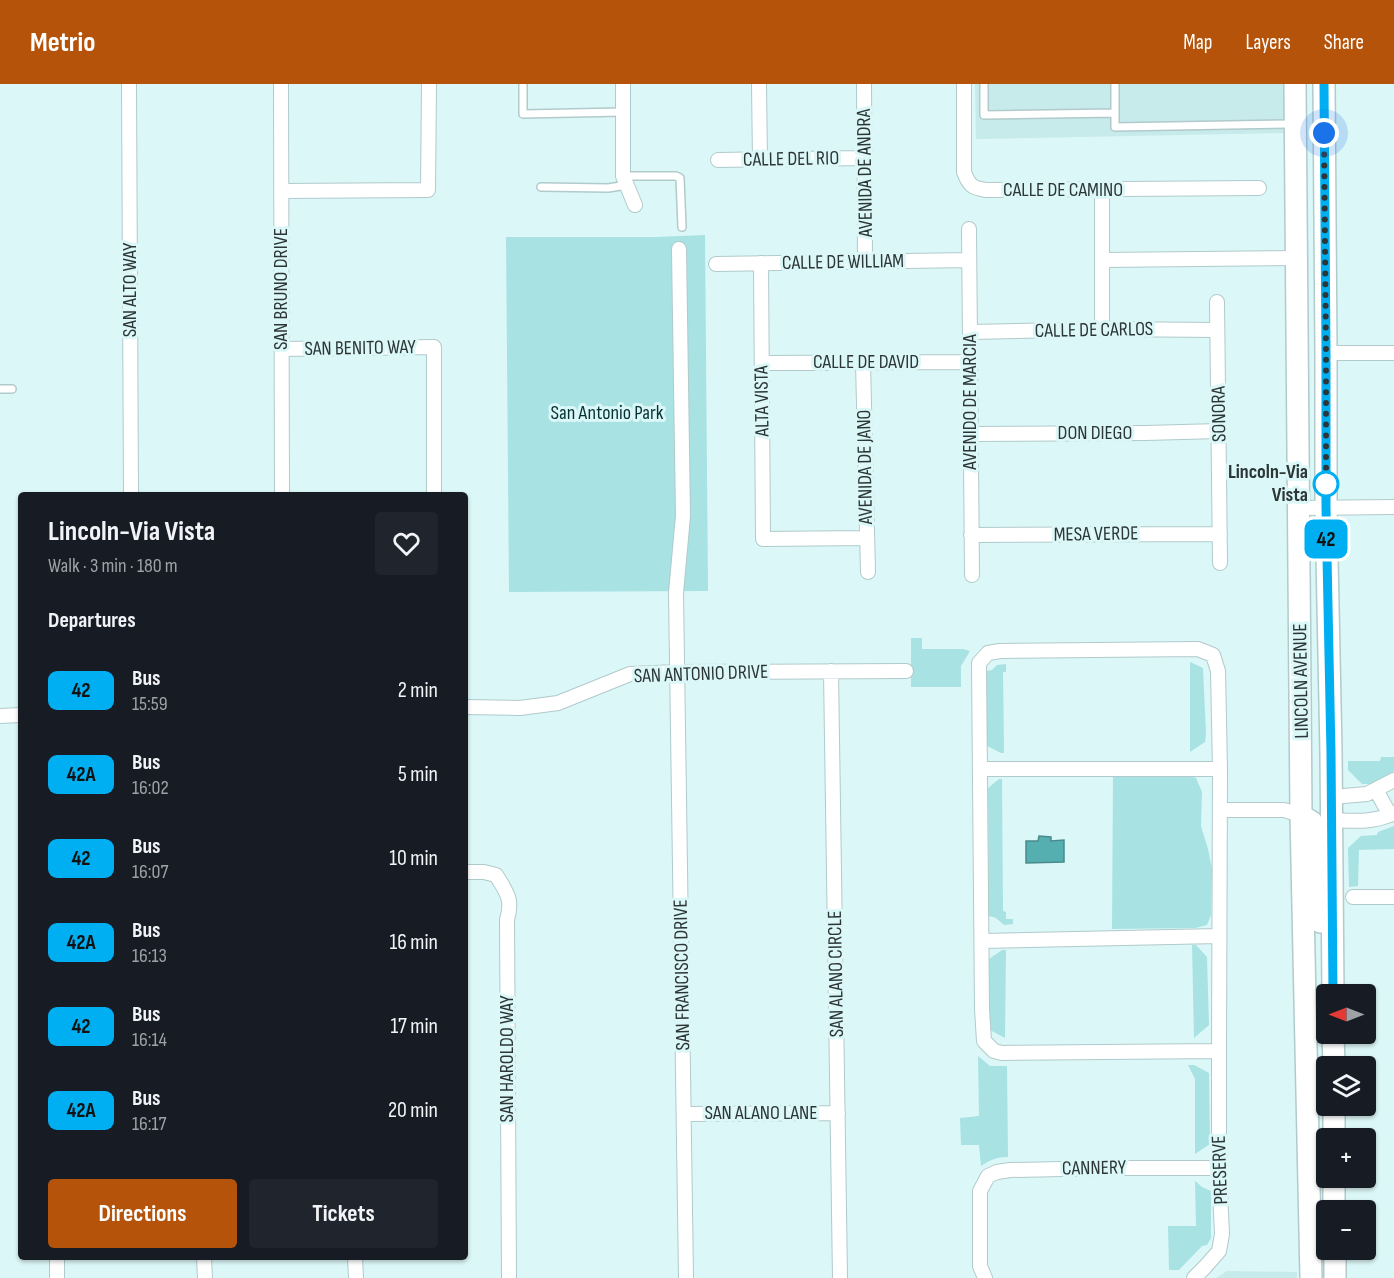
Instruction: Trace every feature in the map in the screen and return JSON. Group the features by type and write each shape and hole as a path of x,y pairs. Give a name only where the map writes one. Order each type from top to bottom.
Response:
{"main road":[{"name":"LINCOLN AVENUE","path":"1295,84 1301,815 1311,1278"},
{"name":"LINCOLN AVENUE","path":"1324,84 1326,508 1333,984"},
{"path":"1301,720 1311,748 1314,795 1317,804 1332,820"},
{"path":"1301,815 1312,822 1317,834 1318,913 1321,928 1333,950"},
{"path":"1335,1260 1335,1278"}],"street":[{"name":"SAN ALTO WAY","path":"129,84 131,492"},
{"name":"SAN BRUNO DRIVE","path":"281,84 282,492"},
{"path":"281,191 428,190 429,84"},
{"path":"623,84 625,181 635,205"},
{"path":"759,84 760,160"},
{"name":"AVENIDA DE ANDRA","path":"864,84 866,261"},
{"name":"CALLE DE CAMINO","path":"964,84 964,172 968,182 976,189 1259,188"},
{"name":"CALLE DEL RIO","path":"718,160 864,158"},
{"path":"1102,190 1102,329"},
{"name":"AVENIDO DE MARCIA","path":"969,229 972,575"},
{"name":"SAN FRANCISCO DRIVE","path":"679,249 683,516 676,593 686,1278"},
{"path":"1102,260 1296,258"},
{"name":"CALLE DE WILLIAM","path":"716,264 969,260"},
{"name":"ALTA VISTA","path":"761,263 764,539 867,538"},
{"name":"SONORA","path":"1217,302 1220,563"},
{"name":"CALLE DE CARLOS","path":"970,332 1102,329 1217,330"},
{"name":"SAN BENITO WAY","path":"281,349 434,347 434,492"},
{"path":"1326,353 1394,353"},
{"name":"AVENIDA DE JANO","path":"863,362 868,572"},
{"name":"CALLE DE DAVID","path":"762,363 970,362"},
{"name":"DON DIEGO","path":"970,434 1219,431"},
{"path":"1299,508 1394,507"},
{"name":"MESA VERDE","path":"971,535 1220,534"},
{"name":"PRESERVE","path":"980,769 979,663 988,653 1198,649 1213,655 1218,671 1220,769 1219,1168 1222,1234 1219,1251 1194,1278"},
{"name":"SAN ALANO CIRCLE","path":"831,671 840,1278"},
{"name":"SAN ANTONIO DRIVE","path":"468,707 520,708 558,703 630,674 906,671"},
{"path":"0,716 18,715"},
{"path":"1219,1051 1002,1053 994,1051 984,1041 980,769 1220,769"},
{"path":"1332,797 1367,794 1394,780"},
{"path":"1332,820 1371,821 1392,814 1376,790"},
{"path":"1220,810 1284,810 1301,815"},
{"name":"SAN HAROLDO WAY","path":"468,872 496,875 507,892 511,907 507,920 509,1278"},
{"path":"1353,897 1394,897"},
{"path":"982,941 1219,936"},
{"name":"SAN ALANO LANE","path":"684,1114 838,1113"},
{"name":"CANNERY","path":"985,1278 980,1266 980,1191 988,1176 1010,1170 1219,1168"},
{"path":"57,1260 57,1278"},
{"path":"204,1260 204,1278"},
{"path":"355,1260 356,1278"}],"lane":[{"path":"523,84 523,114 623,112"},
{"path":"984,84 984,115 1115,113"},
{"path":"1115,84 1115,127 1295,124"},
{"path":"541,188 608,188 625,181 676,176 680,178 682,227"},
{"path":"0,389 12,389"}],"shaded area":[{"path":"975,84 1285,84 1285,133 976,139"},
{"path":"1039,836 1051,837 1051,841 1064,840 1064,862 1026,863 1026,841 1038,841"},
{"path":"1227,1271 1297,1272 1297,1278 1216,1278"}],"green space":[{"name":"San Antonio Park","path":"705,235 708,591 509,592 506,237"},
{"path":"911,638 922,638 922,649 970,651 961,666 961,687 911,687"},
{"path":"1190,662 1203,668 1206,734 1205,742 1190,752"},
{"path":"1006,664 1006,672 1003,672 1004,753 1001,753 987,746 986,675 987,671 997,665"},
{"path":"1381,757 1394,757 1394,771 1374,784 1362,784 1348,770 1348,761 1380,761"},
{"path":"1185,774 1196,778 1202,792 1201,826 1212,869 1211,915 1207,925 1195,928 1112,929 1113,777"},
{"path":"1002,779 1003,911 1006,912 1006,919 1013,919 1013,924 1004,925 996,918 989,916 988,788"},
{"path":"1394,826 1394,849 1359,850 1358,886 1349,887 1348,848 1361,836 1377,835 1378,832"},
{"path":"1192,945 1196,945 1207,957 1209,1025 1194,1038"},
{"path":"1002,950 1006,950 1005,1038 990,1030 989,959"},
{"path":"978,1056 990,1066 1007,1066 1008,1157 994,1159 981,1166 979,1145 961,1145 960,1118 979,1116"},
{"path":"1188,1065 1194,1065 1209,1073 1210,1144 1195,1154 1195,1079"},
{"path":"1195,1181 1211,1191 1211,1238 1207,1245 1202,1246 1179,1270 1169,1270 1168,1226 1196,1226"}],"bus line":[{"name":"42","path":"1324,84 1326,508 1333,984"}],"place":[{"name":"Lincoln-Via Vista","path":"1326,484"}],"route":[{"path":"1324,133 1326,486 1326,484"}]}
